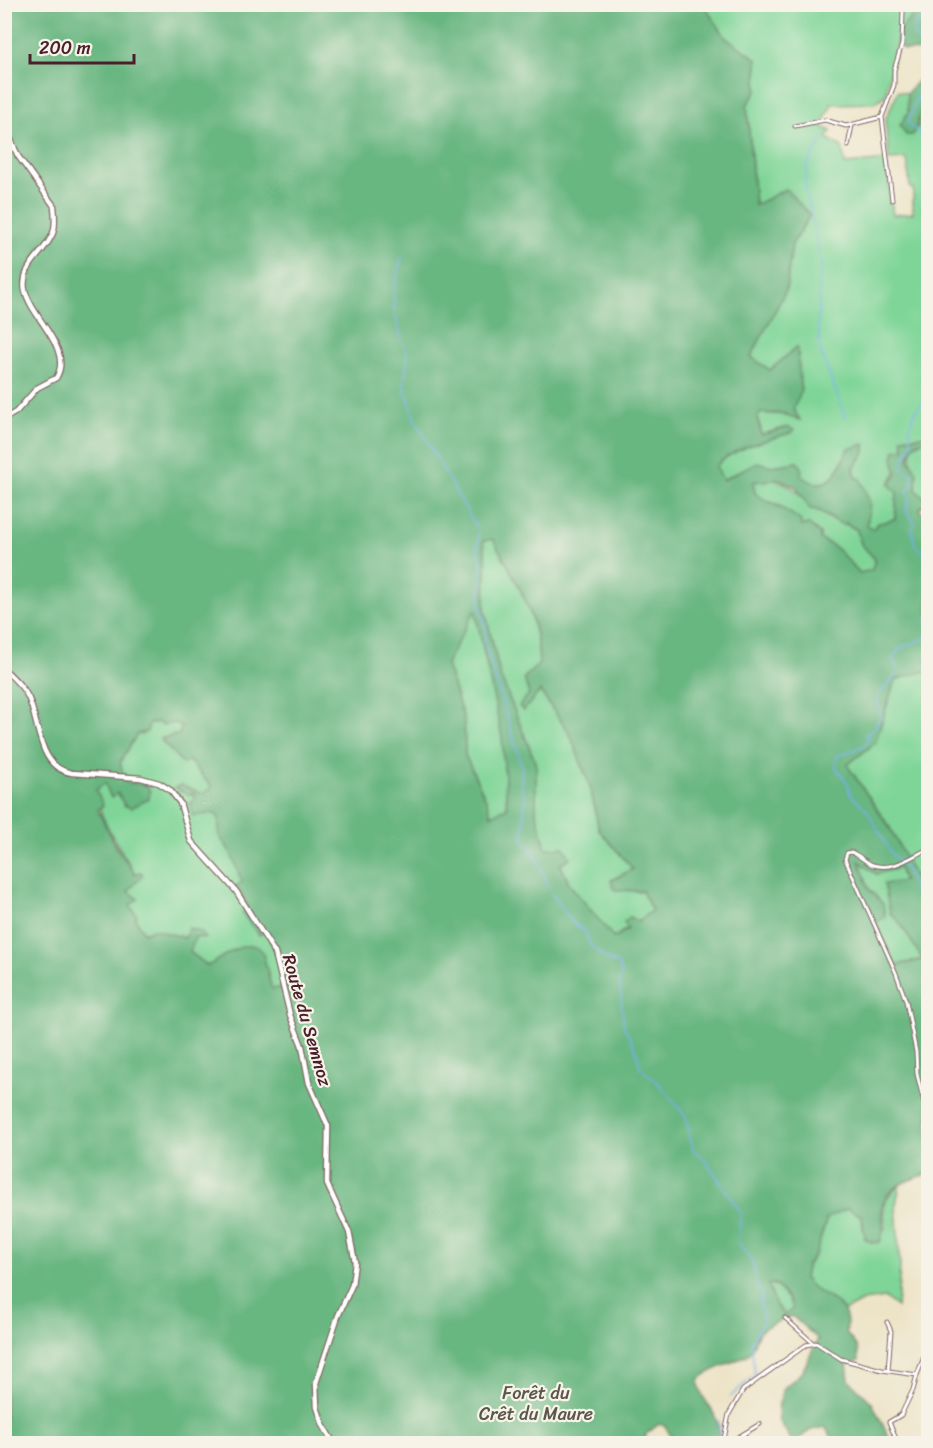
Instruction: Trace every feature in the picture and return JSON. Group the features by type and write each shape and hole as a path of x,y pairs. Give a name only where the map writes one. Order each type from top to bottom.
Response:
{"main road":[{"path":"4,36 9,4"},
{"path":"4,124 18,156 54,206 52,235 28,268 24,284 31,307 55,344 61,362 56,378 37,388 16,412 4,419"},
{"name":"Route du Semnoz","path":"4,669 27,696 40,741 48,756 60,769 72,773 141,778 159,783 170,790 183,810 190,839 236,891 275,953 290,1015 302,1046 309,1083 328,1126 327,1184 349,1232 355,1262 352,1285 338,1316 316,1383 315,1399 320,1417 334,1443"}],"street":[{"path":"892,200 882,117 894,85 894,70 902,44 903,11 910,4"},
{"path":"795,126 817,120 852,125 882,117"},
{"path":"848,146 852,125"},
{"path":"928,849 899,864 870,864 851,852 845,856 906,1001 916,1052 917,1074 928,1119"},
{"path":"784,1318 813,1343 841,1359 888,1371 917,1375"},
{"path":"887,1322 891,1331 888,1371"},
{"path":"725,1443 732,1406 743,1390 800,1349 813,1343"},
{"path":"898,1443 892,1434 889,1420 901,1415 914,1390 928,1347"},
{"path":"725,1443 760,1424"}],"green space":[{"name":"Forêt du Crêt du Maure","path":"5,5 704,5 726,38 757,59 757,91 747,105 755,205 786,189 810,215 792,244 786,290 751,357 770,370 797,347 801,392 793,409 800,420 785,414 761,413 757,418 761,435 788,427 794,430 793,432 752,445 723,459 716,466 723,480 757,462 771,466 798,462 802,468 801,476 819,483 826,482 837,472 848,449 865,444 865,452 854,468 856,478 860,478 870,503 867,525 873,529 877,524 895,519 897,493 889,484 897,475 893,458 895,450 904,449 902,438 923,436 928,431 928,441 920,441 913,446 909,459 917,472 916,490 923,497 928,495 928,503 920,508 920,512 924,513 928,523 926,528 928,528 928,670 895,680 875,743 847,765 890,828 928,903 928,1174 899,1185 887,1195 883,1202 883,1229 880,1242 873,1243 865,1239 862,1216 848,1208 827,1218 816,1253 806,1267 804,1278 810,1285 840,1306 844,1312 847,1321 846,1333 857,1347 859,1361 847,1364 849,1380 872,1403 892,1443 836,1443 825,1427 811,1430 793,1443 779,1420 778,1408 783,1389 802,1372 818,1339 792,1316 761,1331 747,1355 700,1378 701,1392 714,1414 721,1443 675,1443 665,1426 659,1424 645,1435 649,1444 5,1444","holes":["780,479 796,487 810,509 823,513 843,525 846,523 857,530 861,544 875,559 872,570 860,573 835,547 820,539 820,534 808,524 801,526 801,521 755,493 753,482","493,539 525,599 535,630 539,664 524,678 529,694 519,706 523,711 540,691 570,734 590,786 599,830 633,869 611,881 615,890 642,891 652,910 638,922 630,917 624,922 628,929 614,938 570,885 560,864 570,858 564,847 546,848 536,812 536,764 500,675 485,611 486,559 483,541","475,610 502,737 507,808 491,815 465,755 464,720 446,664","176,723 181,727 180,734 161,740 183,764 189,760 212,787 203,794 180,785 175,788 189,795 193,793 195,797 190,804 193,816 214,813 219,818 219,835 231,853 242,882 236,886 248,907 242,913 259,935 266,931 274,944 287,987 272,989 263,955 258,947 251,945 236,949 208,966 190,952 195,937 206,938 201,932 189,928 185,938 153,929 144,933 135,918 137,916 130,905 138,899 128,891 143,875 141,872 135,874 116,846 98,810 103,805 96,790 105,783 111,798 118,793 124,805 131,808 149,799 150,791 146,785 125,782 120,762 137,734 147,732 149,724","859,861 876,874 899,868 904,881 884,884 890,913 900,923 923,960 896,965 876,923 885,916 883,904 869,889","768,1284 775,1284 788,1298 793,1309 784,1315 775,1304"]},
{"path":"704,5 923,5 899,31 885,96 874,103 832,104 821,126 831,131 827,138 842,147 845,164 886,160 893,215 913,213 913,188 910,188 907,159 889,160 885,120 898,91 907,93 908,113 918,128 920,111 928,90 928,431 923,436 906,437 904,450 893,458 897,471 889,484 897,492 895,519 877,524 873,529 867,525 870,503 856,478 854,468 865,452 848,449 832,478 819,483 801,476 798,462 771,466 757,462 722,480 715,466 741,449 793,432 788,427 760,435 761,428 757,418 761,413 797,416 793,409 801,392 797,347 770,370 751,357 786,290 792,244 810,215 755,205 747,105 757,91 757,59 726,38"},
{"path":"922,5 928,5 928,19 921,35 928,41 928,90 913,135 906,135 900,125 908,112 907,93 921,77 926,56 923,51 904,50 898,44 899,31"},
{"path":"926,439 928,441 928,495 922,498 916,490 911,458 913,446"},
{"path":"767,479 786,484 822,514 857,530 861,544 875,559 872,570 860,573 835,547 820,539 820,534 808,524 801,526 779,505 765,501 755,493 753,482"},
{"path":"493,539 525,599 531,614 538,647 539,665 524,678 529,694 523,711 540,691 570,734 590,786 599,830 633,869 611,880 615,890 642,891 652,911 613,938 570,885 560,863 546,848 536,812 536,764 500,675 485,611 486,559 483,540"},
{"path":"475,610 502,737 507,808 490,815 487,802 465,755 464,720 446,664"},
{"path":"928,670 928,903 890,828 847,765 875,743 895,680"},
{"path":"158,722 161,725 176,723 182,727 180,734 161,738 188,760 212,787 203,794 180,785 196,798 190,804 193,816 214,813 219,818 219,835 231,853 243,883 236,886 273,946 287,987 272,989 262,951 234,950 208,966 190,952 195,937 201,932 185,938 153,929 144,934 134,917 136,916 129,905 138,899 127,891 138,879 107,826 98,803 96,790 105,783 111,797 118,793 124,805 125,782 120,762 137,734 142,735 149,724"},
{"path":"859,860 876,874 899,868 904,882 890,913 900,923 923,959 896,965 876,923 883,904 869,889"},
{"path":"900,1184 896,1204 900,1267 897,1307 885,1298 863,1301 844,1311 813,1288 804,1278 806,1267 816,1253 827,1218 848,1208 862,1216 863,1229 886,1228 884,1203"},
{"path":"767,1283 780,1289 794,1309 785,1315 775,1304"}],"waterway":[{"path":"928,12 916,24 913,34 927,50 928,60"},
{"path":"928,66 908,123 928,142"},
{"path":"823,138 808,163 805,186 821,263 818,321 820,350 846,418"},
{"path":"928,157 925,169 928,187"},
{"path":"402,257 394,289 394,308 402,340"},
{"path":"928,281 928,305"},
{"path":"404,344 407,360 404,386 414,418 476,527"},
{"path":"928,374 925,377 927,400 914,414 910,426 912,445 903,460 904,469 912,475 912,485 907,491 910,499 906,510 915,523 912,529 915,546 928,556"},
{"path":"478,532 478,550 482,567 480,604 487,632 484,640 522,767 521,784 525,798 523,838 537,859 549,888"},
{"path":"928,615 928,630"},
{"path":"928,637 900,648 892,659 898,670 878,696 880,718 866,735 869,740 863,746 837,756 836,768 848,784 850,794 867,810 891,853 906,869 917,895 928,911"},
{"path":"551,893 574,924 585,931 590,945 609,961 618,964 622,974 619,980 624,1026 636,1050 640,1067 659,1084 686,1117 693,1150 704,1158 741,1213 738,1242 753,1263 756,1277"},
{"path":"730,1397 755,1375 751,1343 764,1319 760,1303 762,1296 756,1282"},
{"path":"719,1421 720,1444"}]}
